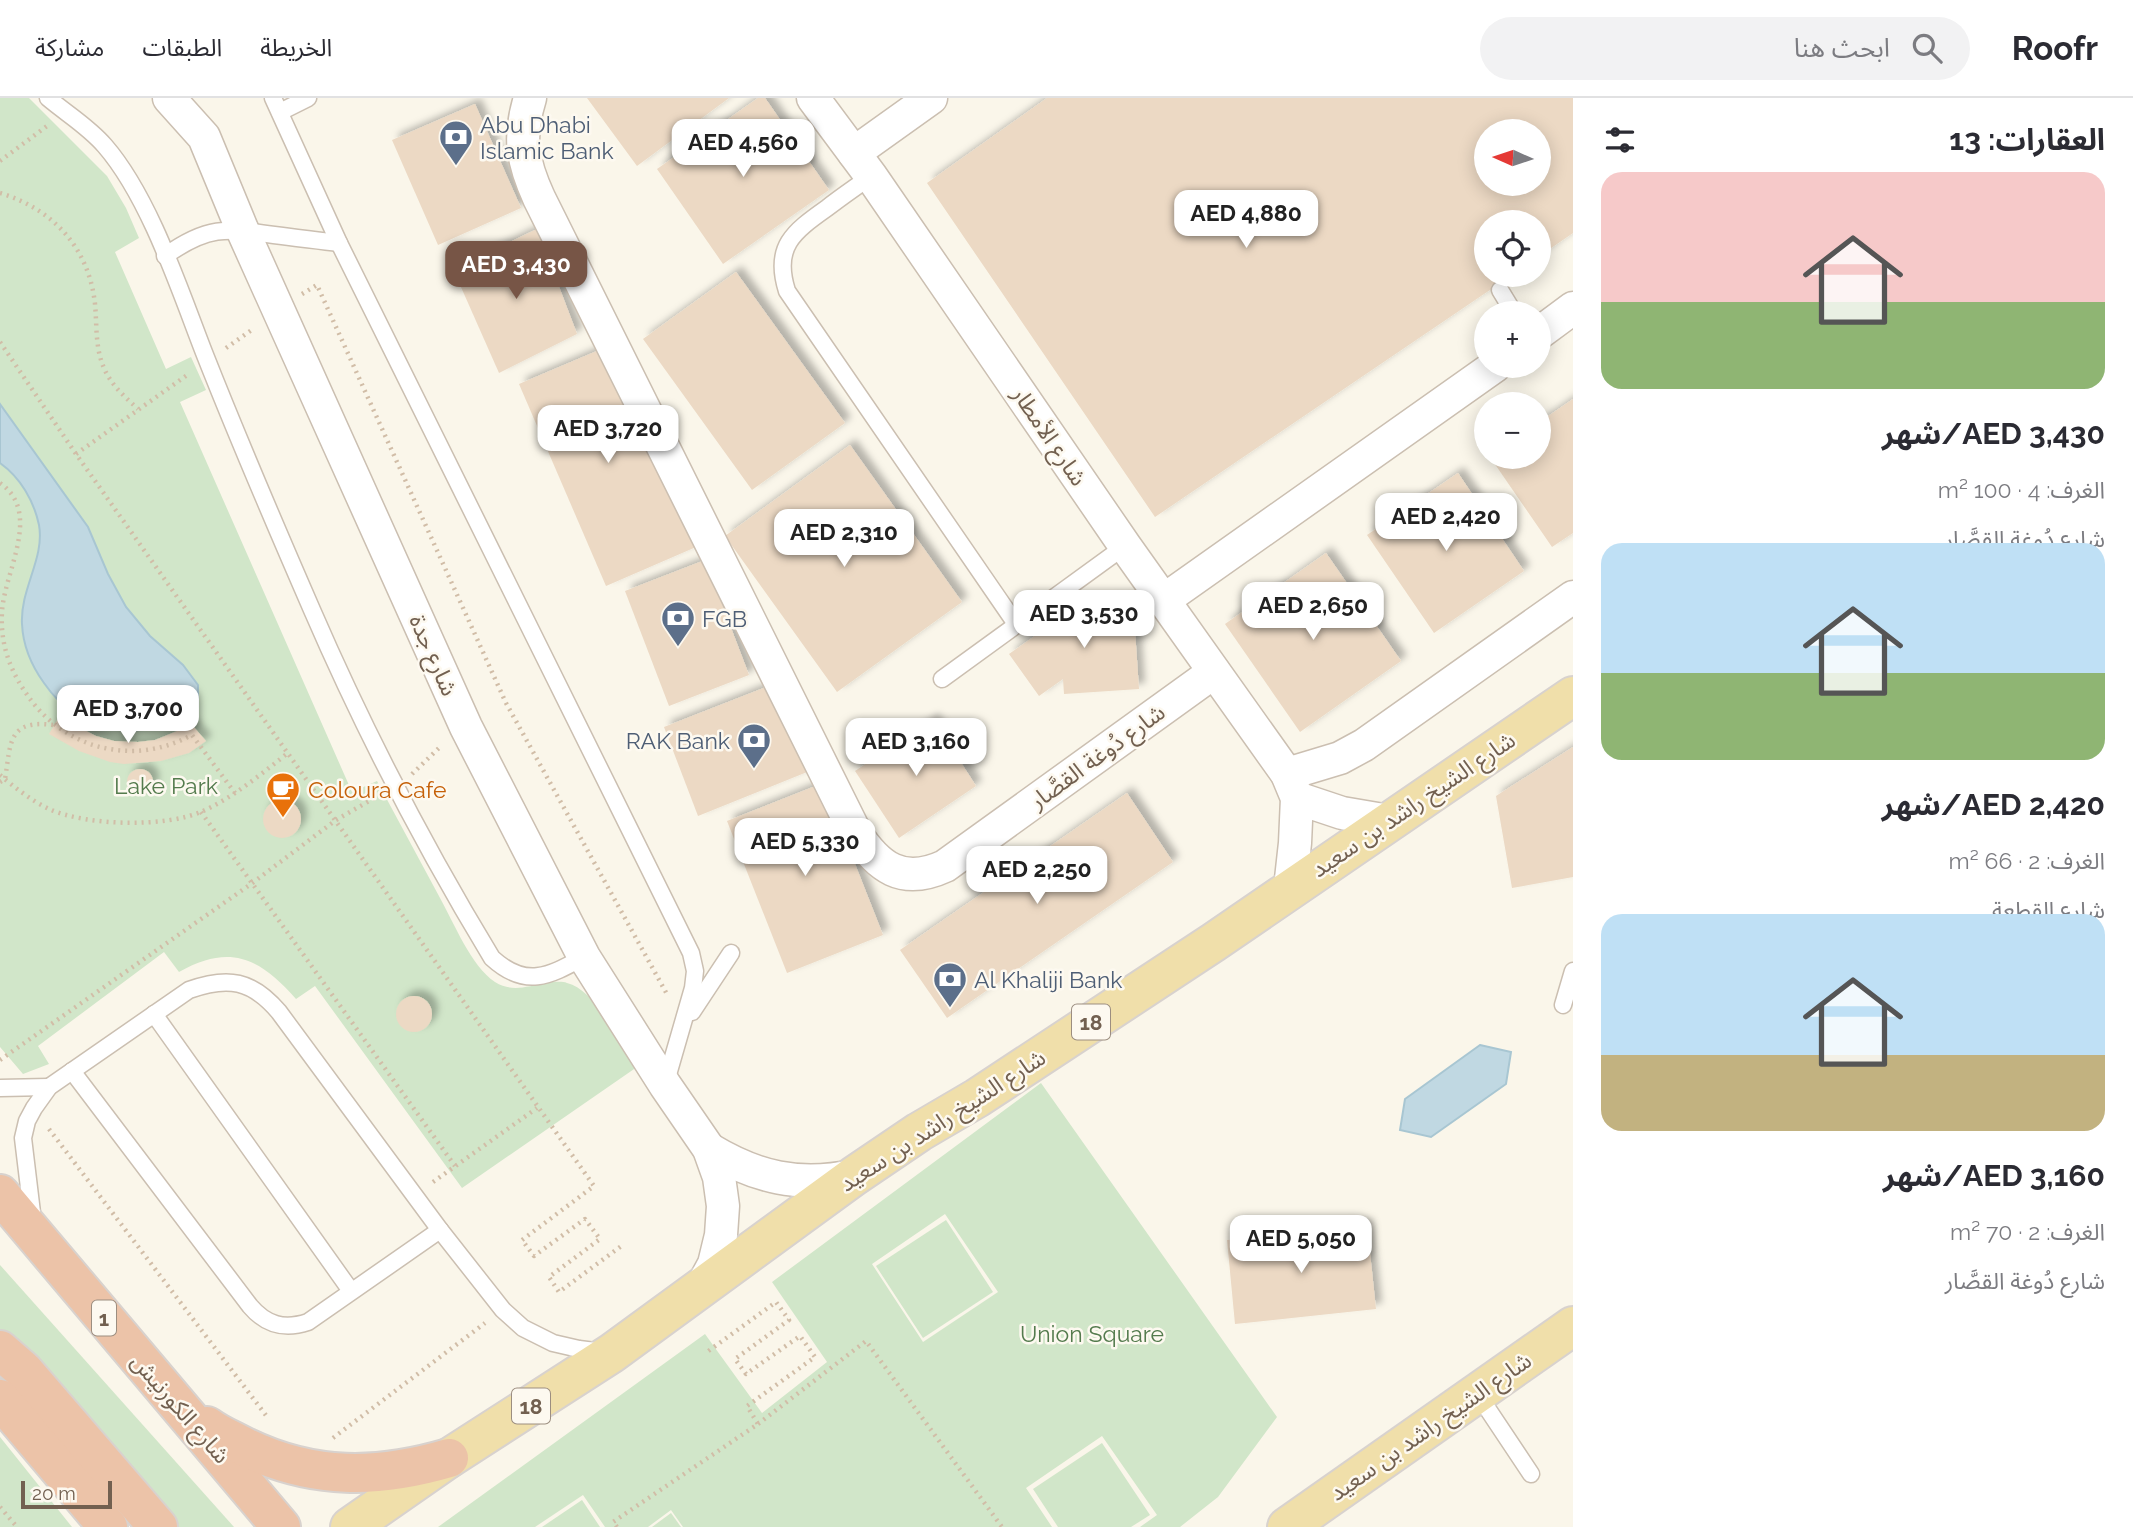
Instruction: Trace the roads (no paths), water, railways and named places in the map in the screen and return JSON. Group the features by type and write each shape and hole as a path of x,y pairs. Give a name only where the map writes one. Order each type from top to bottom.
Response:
{"highway":[{"name":"شارع الكورنيش","path":"0,1194 276,1524"},
{"path":"0,1350 23,1370 158,1527"},
{"path":"173,1398 216,1432 265,1457 309,1469 351,1474 384,1473 417,1468 449,1458"},
{"path":"0,1399 108,1527"}],"main road":[{"name":"شارع الشيخ راشد بن سعيد","path":"350,1527 449,1458 612,1353 854,1176 1214,942 1573,696"},
{"name":"شارع الشيخ راشد بن سعيد","path":"1287,1527 1573,1326"}],"street":[{"name":"شارع جدة","path":"169,98 204,137 242,229 466,727 584,957 709,1149 719,1177 723,1206 722,1226 714,1264 700,1290"},
{"name":"شارع جدة","path":"203,98 204,137"},
{"name":"شارع دُوغة القصَّار","path":"530,98 524,120 522,147 528,174 539,198 855,832 864,846 888,869 911,875 945,866 1214,672"},
{"name":"شارع الأمطار","path":"813,98 862,164 1292,786"},
{"path":"862,164 932,98"},
{"path":"1551,324 1573,308"},
{"path":"1164,600 1478,378"},
{"path":"1292,786 1364,745 1573,597"},
{"path":"1292,786 1342,813 1389,821"},
{"path":"1290,888 1295,843 1292,786"},
{"name":"شارع جدة","path":"709,1149 730,1162 778,1179 829,1181 854,1176"},
{"path":"1324,1527 1351,1480"}],"lane":[{"path":"48,98 104,145 136,194 165,256 312,610 346,685 394,786 492,958 502,967 527,977 553,974 584,957"},
{"path":"308,98 276,105 339,243 685,937 695,971 693,988 665,1085"},
{"path":"862,164 796,231 787,244 782,259 782,276 787,291 1016,624"},
{"path":"165,256 192,239 224,230 242,229 339,243"},
{"path":"1500,290 1507,301"},
{"path":"942,679 1125,546"},
{"path":"685,1022 731,953"},
{"path":"1563,1005 1573,971"},
{"path":"36,1238 23,1138 27,1121 49,1087 189,990 207,983 239,983 268,999 279,1012 503,1311 529,1332 553,1343 612,1353"},
{"path":"154,1014 351,1291"},
{"path":"72,1071 258,1316 270,1323 282,1327 307,1322 440,1230"},
{"path":"0,1088 49,1087"},
{"path":"1476,1393 1531,1474"}],"water":[{"path":"0,404 88,527 108,574 126,607 150,636 183,665 198,685 198,707 157,727 115,730 76,715 59,701 39,676 26,648 22,611 39,549 39,525 25,490 14,475 0,463"},
{"path":"1480,1045 1511,1052 1506,1084 1431,1137 1400,1130 1405,1099"}],"place":[{"name":"Abu Dhabi Islamic Bank","path":"456,167"},
{"name":"FGB","path":"678,648"},
{"name":"RAK Bank","path":"754,770"},
{"name":"Coloura Cafe","path":"283,819"},
{"name":"Al Khaliji Bank","path":"950,1009"}],"park label":[{"name":"Lake Park","path":"166,785"},
{"name":"Union Square","path":"1092,1333"}]}
